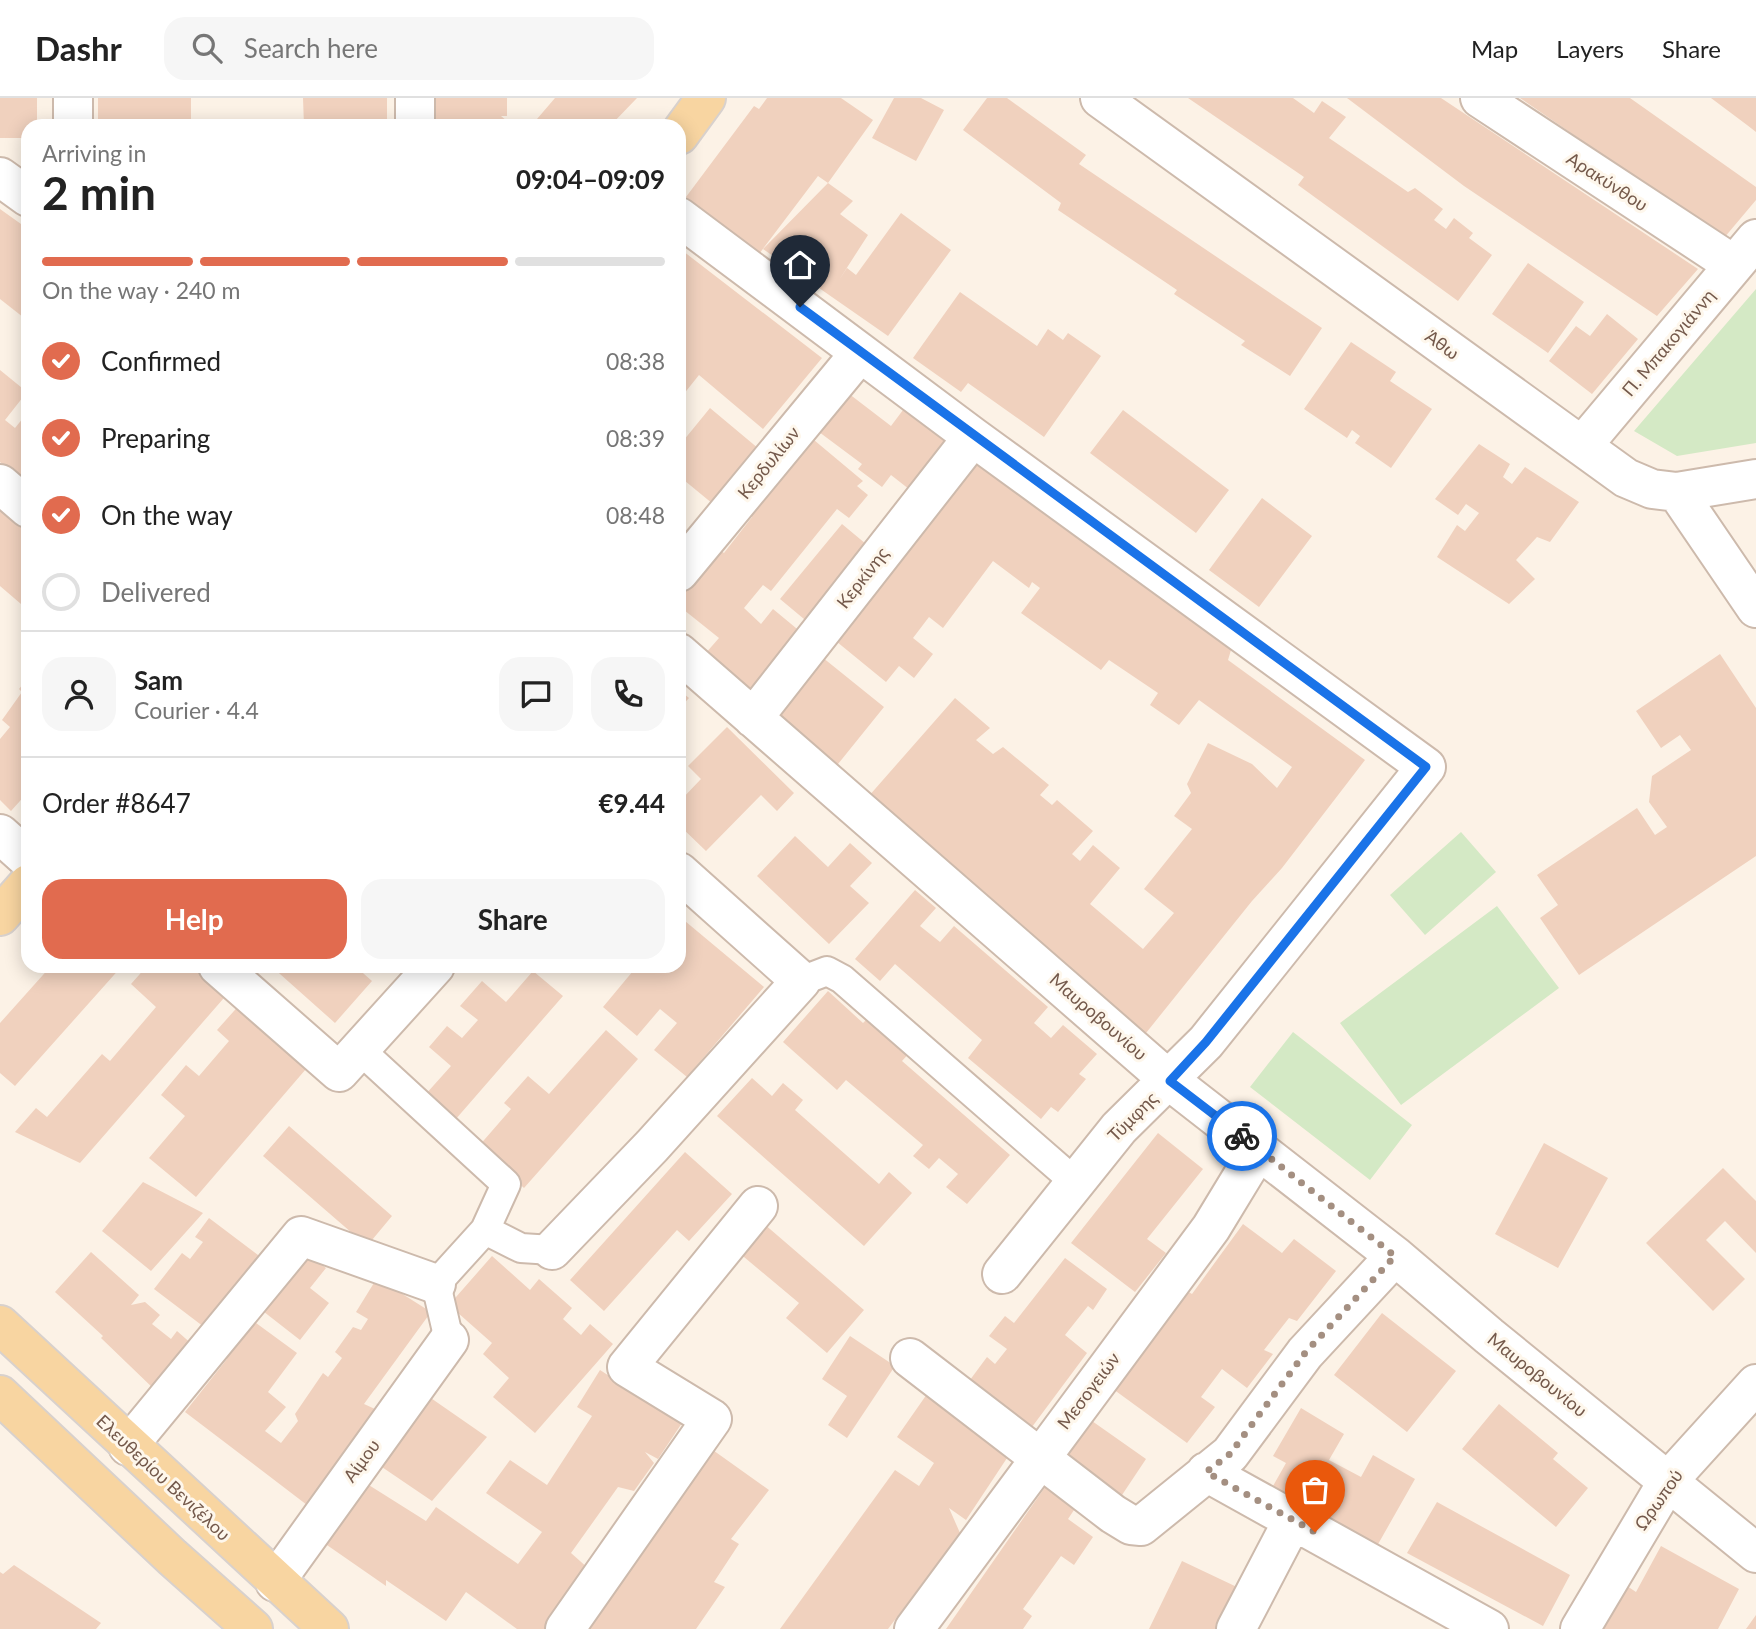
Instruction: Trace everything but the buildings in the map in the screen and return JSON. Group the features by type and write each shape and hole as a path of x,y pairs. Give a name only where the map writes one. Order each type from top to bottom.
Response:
{"main road":[{"path":"0,916 21,892"},
{"name":"Ελευθερίου Βενιζέλου","path":"0,1325 275,1582 329,1629"},
{"path":"0,1395 172,1557 253,1629"}],"street":[{"path":"73,98 74,119"},
{"path":"415,98 415,119"},
{"name":"Άθω","path":"1100,98 1639,485 1677,492 1756,479"},
{"name":"Αρακύνθου","path":"1480,98 1745,252"},
{"path":"0,177 21,192"},
{"path":"686,222 973,437"},
{"name":"Π. Μπακογιάννη","path":"1582,446 1745,252"},
{"name":"Κερδυλίων","path":"686,564 860,353"},
{"name":"Κερκίνης","path":"753,718 973,437"},
{"name":"Τύμφης","path":"973,437 1426,767 1206,1042 1170,1081 1119,1128 1002,1273"},
{"path":"0,484 21,502"},
{"path":"1677,492 1756,608"},
{"name":"Μαυροβουνίου","path":"686,659 1170,1081 1395,1256 1756,1553"},
{"path":"0,834 21,853"},
{"path":"686,878 802,981"},
{"path":"485,1230 521,1248 552,1250 652,1146 802,981 827,971 842,979 1075,1182"},
{"path":"226,973 339,1072 415,973"},
{"path":"359,1049 506,1184 485,1230 436,1284"},
{"name":"Μεσογειών","path":"914,1629 1038,1458 1212,1228 1259,1149"},
{"path":"565,1629 712,1419 626,1367 758,1206"},
{"path":"128,1446 301,1236 436,1284"},
{"path":"910,1358 1113,1514 1131,1525 1144,1525 1230,1454 1305,1353 1395,1256"},
{"path":"436,1284 449,1340"},
{"name":"Αίμου","path":"275,1582 449,1340"},
{"name":"Ωρωπού","path":"1580,1629 1668,1481 1756,1384"},
{"path":"1206,1472 1489,1629"},
{"path":"1236,1629 1293,1520"}],"green space":[{"path":"1756,289 1756,443 1677,456 1634,431"},
{"path":"1461,832 1496,872 1425,935 1390,895"},
{"path":"1497,906 1559,988 1401,1105 1340,1023"},
{"path":"1293,1032 1412,1125 1370,1180 1250,1087"}],"way so far":[{"path":"1242,1136 1395,1256 1305,1353 1230,1454 1206,1472 1315,1532"}],"route":[{"path":"800,307 973,437 1426,767 1206,1042 1170,1081 1242,1136"}]}
